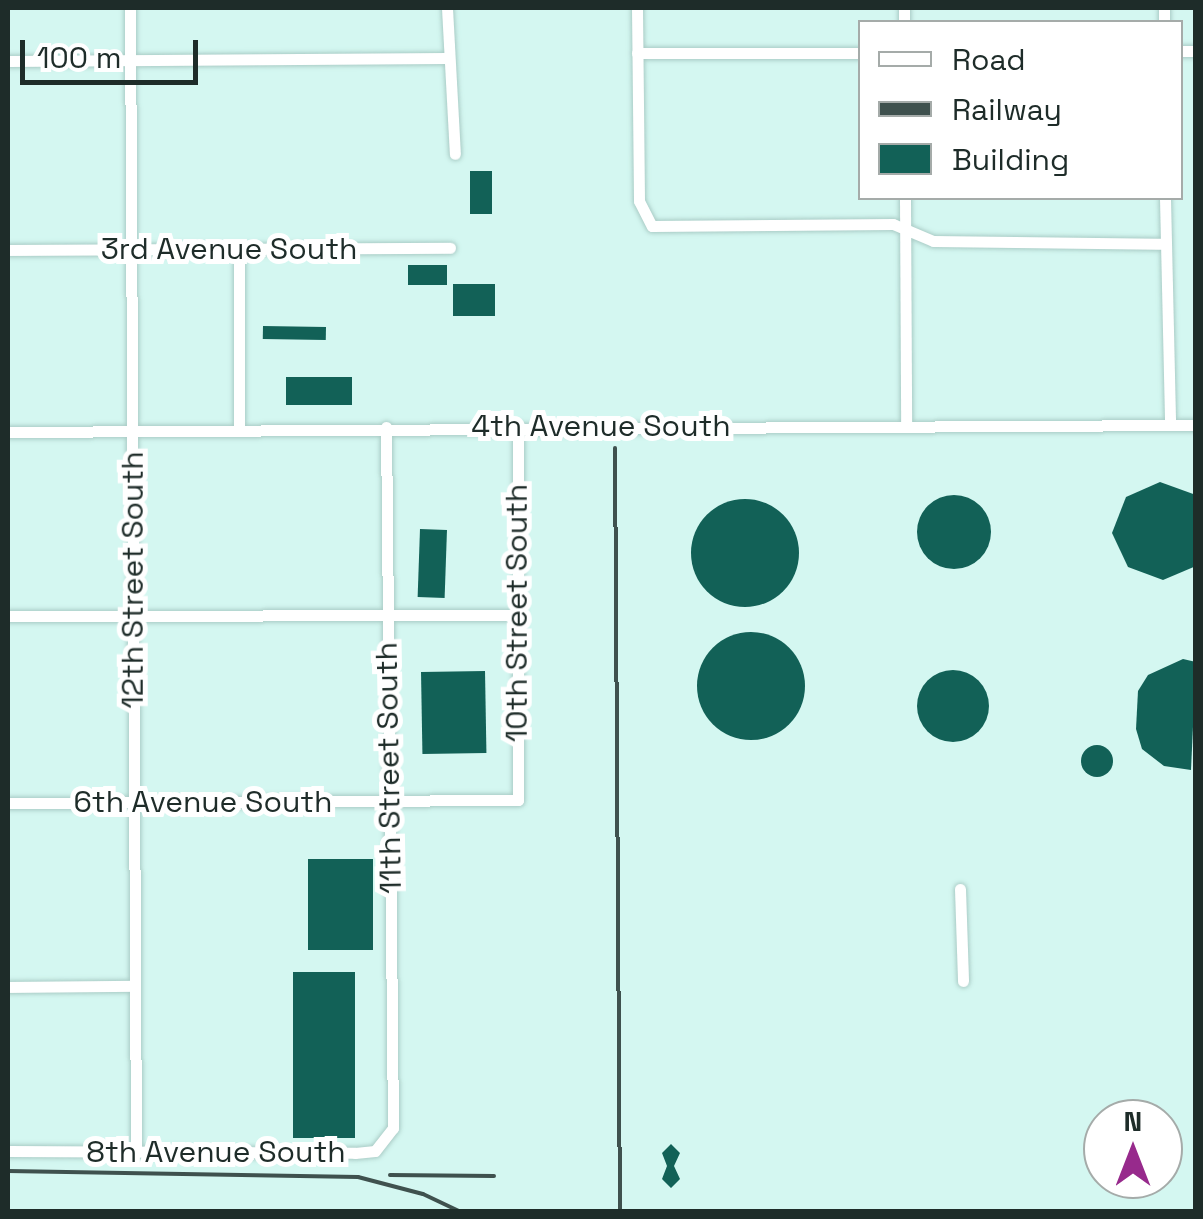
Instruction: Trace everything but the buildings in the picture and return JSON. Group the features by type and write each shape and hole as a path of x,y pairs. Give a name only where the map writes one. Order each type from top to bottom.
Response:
{"street":[{"name":"12th Street South","path":"130,8 136,1152"},
{"path":"447,8 454,154"},
{"path":"637,8 638,201 652,226 893,224 932,242 1165,244"},
{"path":"638,54 858,53"},
{"path":"8,61 448,58"},
{"path":"905,200 906,425"},
{"path":"1165,200 1170,424"},
{"name":"3rd Avenue South","path":"8,250 450,248"},
{"path":"239,251 239,429"},
{"name":"4th Avenue South","path":"8,432 1196,424"},
{"name":"10th Street South","path":"518,426 513,615 518,800"},
{"name":"11th Street South","path":"386,427 392,1109"},
{"path":"8,616 513,615"},
{"name":"6th Avenue South","path":"8,803 518,800"},
{"path":"960,889 963,981"},
{"path":"8,987 135,986"},
{"name":"8th Avenue South","path":"8,1151 375,1151 393,1128 392,1109"}],"railway":[{"path":"615,448 620,1212"},
{"path":"8,1171 358,1177 423,1194 461,1212"},
{"path":"390,1175 494,1176"}]}
